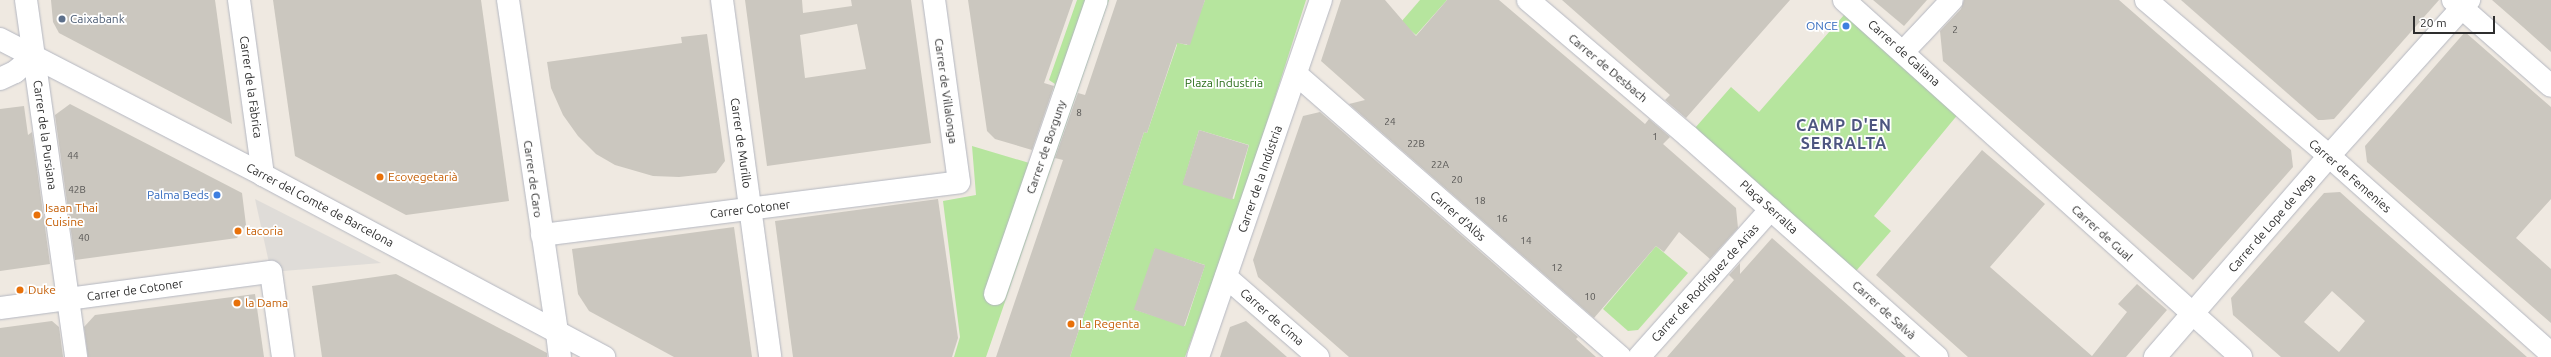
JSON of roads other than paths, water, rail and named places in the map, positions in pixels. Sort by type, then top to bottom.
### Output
[{"type":"street","name":"Carrer de la Pursiana","points":[[26,0],[76,357]]},
{"type":"street","name":"Carrer de la Fàbrica","points":[[239,0],[263,175]]},
{"type":"street","name":"Carrer de Caro","points":[[508,0],[560,357]]},
{"type":"street","name":"Carrer de Murillo","points":[[722,0],[770,357]]},
{"type":"street","name":"Carrer de Villalonga","points":[[934,0],[959,182]]},
{"type":"street","name":"Carrer de Borguny","points":[[995,294],[1097,0]]},
{"type":"street","name":"Carrer de la Indústria","points":[[1198,357],[1321,0]]},
{"type":"street","name":"Carrer de Desbach","points":[[1528,0],[1688,136]]},
{"type":"street","name":"Carrer de Galiana","points":[[1844,0],[1964,107]]},
{"type":"street","points":[[1903,52],[1952,0]]},
{"type":"street","name":"Carrer de Femenies","points":[[2146,0],[2329,156],[2551,354]]},
{"type":"street","points":[[2462,3],[2551,86]]},
{"type":"street","name":"Carrer de Lope de Vega","points":[[2155,357],[2462,3]]},
{"type":"street","name":"Carrer del Comte de Barcelona","points":[[0,39],[263,175],[604,357]]},
{"type":"street","points":[[0,79],[34,56]]},
{"type":"street","name":"Carrer d'Alòs","points":[[1296,74],[1620,357]]},
{"type":"street","name":"Carrer de Gual","points":[[1964,107],[2241,357]]},
{"type":"street","name":"Plaça Serralta","points":[[1688,136],[1849,279]]},
{"type":"street","name":"Carrer Cotoner","points":[[542,235],[959,182]]},
{"type":"street","name":"Carrer de Rodríguez de Arias","points":[[1639,357],[1770,209]]},
{"type":"street","name":"Carrer de Cotoner","points":[[0,308],[271,272],[283,357]]},
{"type":"street","name":"Carrer de Cima","points":[[1226,278],[1318,357]]},
{"type":"street","name":"Carrer de Salvà","points":[[1849,279],[1937,357]]},
{"type":"place","name":"Caixabank","points":[[62,19]]},
{"type":"place","name":"ONCE","points":[[1846,26]]},
{"type":"place","name":"Ecovegetarià","points":[[380,177]]},
{"type":"place","name":"Palma Beds","points":[[217,195]]},
{"type":"place","name":"Isaan Thai Cuisine","points":[[37,215]]},
{"type":"place","name":"tacoria","points":[[238,231]]},
{"type":"place","name":"Duke","points":[[20,290]]},
{"type":"place","name":"la Dama","points":[[237,303]]},
{"type":"place","name":"La Regenta","points":[[1071,324]]},
{"type":"district","name":"CAMP D'EN SERRALTA","points":[[1844,134]]},
{"type":"park label","name":"Plaza Industria","points":[[1224,83]]}]
